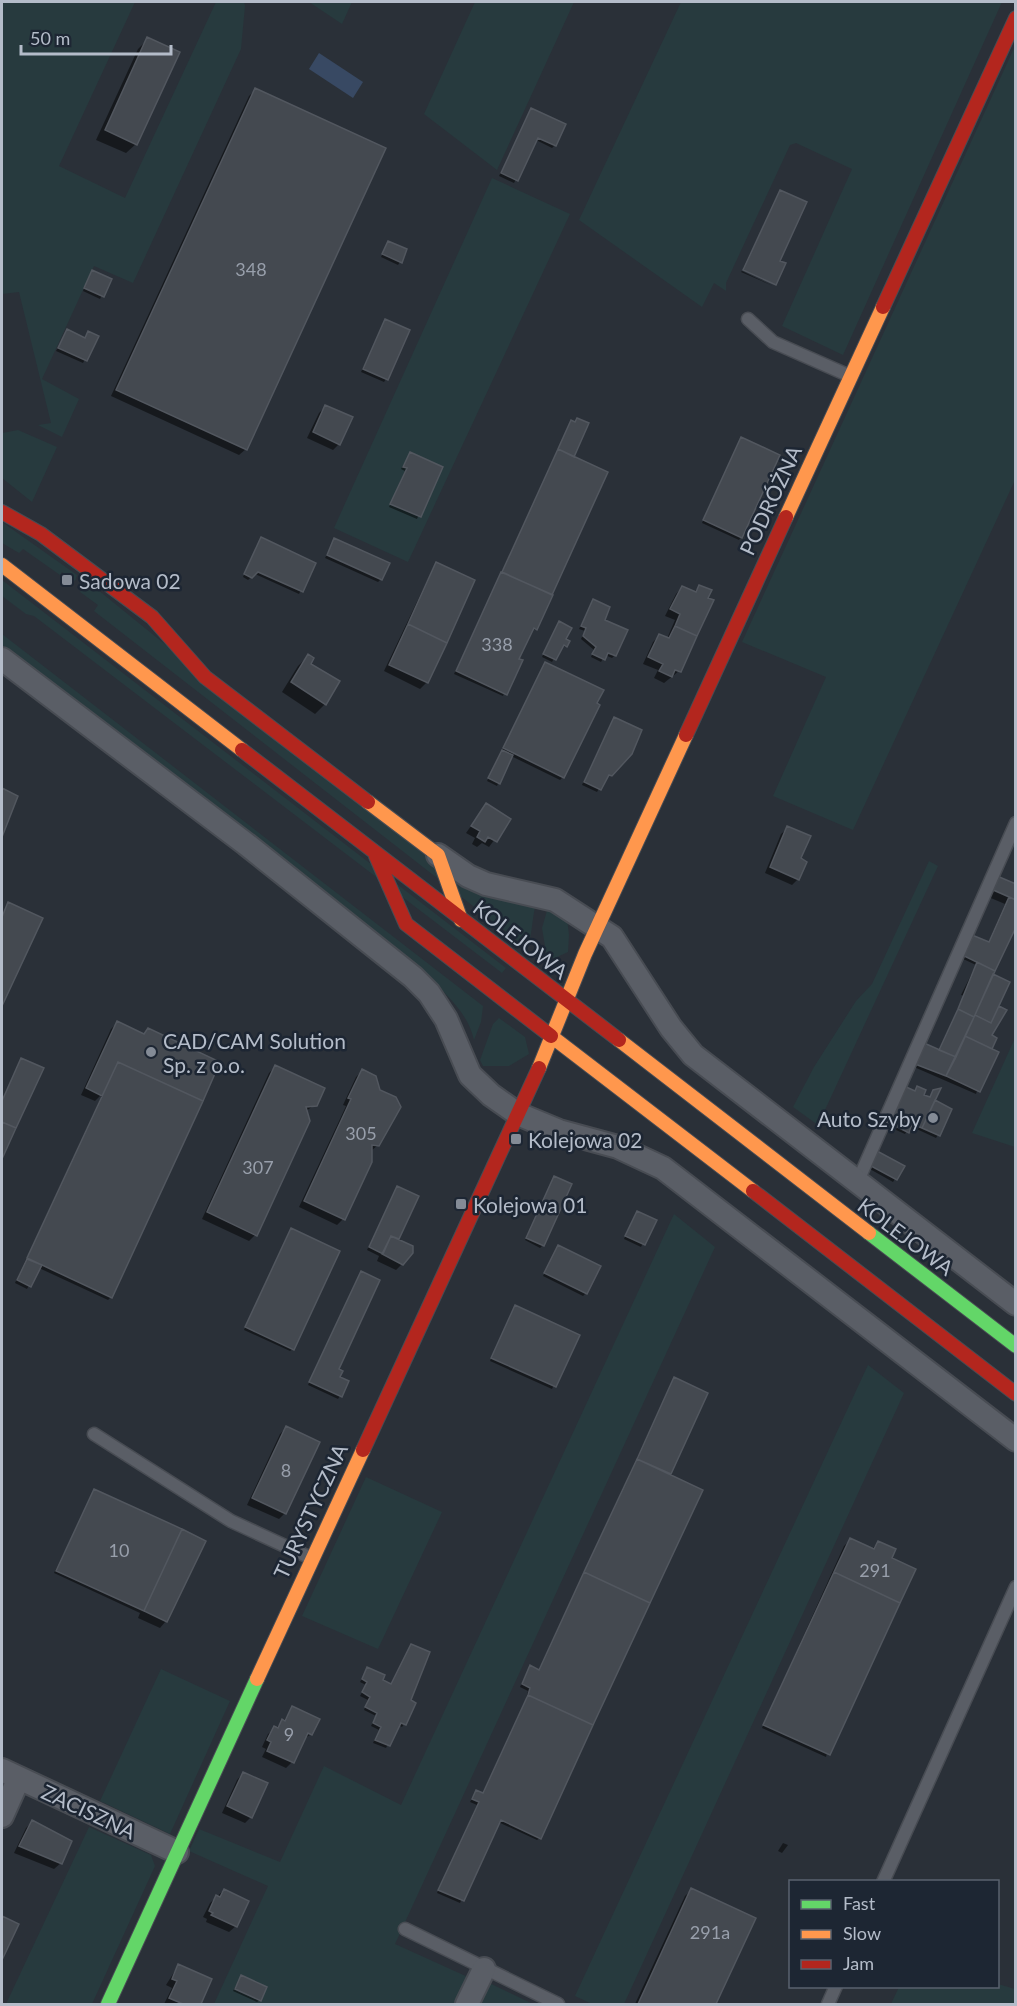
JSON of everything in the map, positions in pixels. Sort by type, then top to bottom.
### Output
[{"type":"main road","name":"PODRÓŻNA","points":[[553,1038],[598,927],[1016,18]]},
{"type":"main road","points":[[2,512],[41,534],[152,617],[205,677],[438,855],[461,920]]},
{"type":"main road","name":"KOLEJOWA","points":[[2,565],[1016,1346]]},
{"type":"main road","points":[[374,852],[406,924],[1016,1394]]},
{"type":"main road","name":"TURYSTYCZNA","points":[[108,2004],[553,1038]]},
{"type":"street","points":[[2,658],[246,844],[413,977],[429,993],[446,1018],[470,1075],[491,1095],[518,1114],[559,1131],[618,1147],[663,1168],[1016,1440]]},
{"type":"street","points":[[438,855],[468,876],[486,884],[555,900],[612,937],[671,1028],[693,1055],[1016,1304]]},
{"type":"street","points":[[2,1816],[10,1774]]},
{"type":"street","name":"ZACISZNA","points":[[10,1774],[177,1852]]},
{"type":"street","points":[[467,2004],[484,1969]]},
{"type":"lane","points":[[748,319],[774,342],[850,376]]},
{"type":"lane","points":[[857,1183],[1016,823]]},
{"type":"lane","points":[[94,1434],[233,1522],[312,1558]]},
{"type":"lane","points":[[883,1880],[1016,1587]]},
{"type":"lane","points":[[405,1929],[558,2004]]},
{"type":"lane","points":[[828,2004],[835,1988]]},
{"type":"green space","points":[[2,2],[135,2],[59,166],[125,198],[216,2],[244,2],[245,6],[241,49],[133,283],[94,266],[42,379],[79,399],[62,437],[38,425],[51,423],[19,292],[2,294]]},
{"type":"green space","points":[[309,2],[352,2],[342,24]]},
{"type":"green space","points":[[475,2],[574,2],[497,170],[424,114]]},
{"type":"green space","points":[[681,2],[1002,2],[843,355],[782,326],[852,169],[796,143],[790,145],[726,283],[726,291],[714,283],[702,307],[579,220]]},
{"type":"green space","points":[[1015,46],[1015,480],[853,830],[773,796],[826,677],[742,642]]},
{"type":"green space","points":[[492,178],[570,214],[408,562],[334,528]]},
{"type":"green space","points":[[18,430],[57,447],[32,502],[2,478],[2,433]]},
{"type":"green space","points":[[2,522],[77,575],[75,581],[62,572],[60,575],[23,549],[19,553],[2,543]]},
{"type":"green space","points":[[2,580],[506,968],[502,973],[34,616],[26,614],[2,596]]},
{"type":"green space","points":[[87,581],[423,854],[536,904],[527,948],[94,611],[98,605],[80,592]]},
{"type":"green space","points":[[2,634],[483,1006],[481,1022],[474,1040],[462,1013],[427,976],[2,645]]},
{"type":"green space","points":[[929,861],[938,866],[818,1125],[793,1107],[814,1067],[856,1001],[872,984]]},
{"type":"green space","points":[[548,907],[567,918],[568,952],[555,958],[542,958],[546,952],[542,928]]},
{"type":"green space","points":[[499,1018],[525,1037],[529,1054],[509,1066],[483,1066],[480,1060],[493,1024]]},
{"type":"green space","points":[[1015,1038],[1015,1147],[972,1133]]},
{"type":"green space","points":[[674,1214],[715,1247],[395,1944],[470,1978],[458,2004],[214,2004],[268,1886],[189,1851],[199,1829],[280,1862],[324,1766],[401,1805]]},
{"type":"green space","points":[[868,1365],[904,1393],[624,2004],[592,2004],[575,1996]]},
{"type":"green space","points":[[366,1477],[442,1512],[378,1649],[302,1616]]},
{"type":"green space","points":[[161,1669],[230,1701],[170,1834],[100,1801]]},
{"type":"green space","points":[[89,1827],[151,1855],[155,1866],[92,2004],[6,2004]]},
{"type":"green space","points":[[485,1981],[533,2004],[474,2004]]},
{"type":"green space","points":[[999,1984],[1015,1989],[1015,2004],[891,2004],[899,1988],[999,1988]]},
{"type":"water","points":[[319,53],[363,82],[353,98],[309,69]]},
{"type":"building","points":[[147,37],[180,52],[137,145],[105,130]]},
{"type":"building","points":[[255,88],[386,148],[247,450],[116,390]]},
{"type":"building","points":[[531,108],[566,124],[556,146],[538,138],[518,181],[501,173]]},
{"type":"building","points":[[780,190],[807,202],[780,261],[786,263],[776,285],[743,270]]},
{"type":"building","points":[[388,241],[407,249],[402,263],[382,254]]},
{"type":"building","points":[[92,270],[112,279],[104,297],[84,288]]},
{"type":"building","points":[[385,319],[410,330],[388,380],[363,369]]},
{"type":"building","points":[[67,329],[85,338],[88,331],[99,336],[87,361],[58,348]]},
{"type":"building","points":[[325,405],[353,417],[340,445],[313,432]]},
{"type":"building","points":[[577,418],[589,423],[574,457],[558,449],[571,420],[575,422]]},
{"type":"building","points":[[741,437],[780,455],[742,538],[703,520]]},
{"type":"building","points":[[558,449],[608,472],[552,595],[502,572]]},
{"type":"building","points":[[410,452],[443,467],[421,517],[390,504],[407,468],[403,467]]},
{"type":"building","points":[[261,537],[316,563],[303,592],[258,572],[252,578],[244,574]]},
{"type":"building","points":[[334,538],[390,563],[382,580],[327,555]]},
{"type":"building","points":[[436,562],[475,580],[447,643],[408,624]]},
{"type":"building","points":[[501,572],[553,595],[537,630],[534,628],[519,659],[523,660],[507,695],[456,671]]},
{"type":"building","points":[[699,585],[712,590],[708,598],[714,600],[697,636],[675,626],[680,614],[670,609],[682,586],[696,592]]},
{"type":"building","points":[[593,599],[610,607],[605,620],[628,630],[616,656],[608,653],[605,660],[592,654],[596,647],[583,636],[586,628],[581,626]]},
{"type":"building","points":[[559,621],[572,628],[566,639],[570,641],[567,647],[564,645],[556,660],[543,654]]},
{"type":"building","points":[[408,624],[447,643],[428,683],[389,665]]},
{"type":"building","points":[[675,626],[697,636],[681,672],[675,670],[672,677],[659,671],[663,664],[648,657],[659,634],[669,638]]},
{"type":"building","points":[[308,654],[314,658],[311,664],[340,681],[326,705],[291,682]]},
{"type":"building","points":[[545,662],[604,690],[597,703],[600,705],[564,778],[503,748]]},
{"type":"building","points":[[614,717],[642,730],[632,754],[612,776],[609,775],[601,790],[584,782]]},
{"type":"building","points":[[502,750],[513,755],[500,784],[488,778]]},
{"type":"building","points":[[2,788],[18,796],[2,837]]},
{"type":"building","points":[[486,803],[511,819],[497,842],[488,837],[485,842],[477,837],[480,831],[471,826]]},
{"type":"building","points":[[787,826],[811,836],[801,858],[807,862],[799,880],[770,867]]},
{"type":"building","points":[[997,876],[1016,884],[1016,900],[991,889]]},
{"type":"building","points":[[1009,897],[1016,900],[1016,927],[995,971],[962,955],[972,935],[989,942]]},
{"type":"building","points":[[8,902],[43,918],[2,1006],[2,917]]},
{"type":"building","points":[[977,962],[995,971],[974,1017],[958,1009]]},
{"type":"building","points":[[993,974],[1010,982],[991,1023],[975,1015]]},
{"type":"building","points":[[999,1006],[1007,1010],[992,1035],[997,1038],[992,1049],[965,1036],[975,1015],[991,1023]]},
{"type":"building","points":[[958,1009],[974,1017],[956,1057],[939,1050]]},
{"type":"building","name":"CAD/CAM Solution Sp. z o.o.","points":[[117,1021],[144,1034],[148,1028],[220,1062],[203,1101],[118,1062],[102,1096],[86,1088]]},
{"type":"building","points":[[965,1036],[999,1052],[980,1092],[946,1076]]},
{"type":"building","points":[[924,1043],[956,1057],[946,1076],[915,1064]]},
{"type":"building","points":[[21,1058],[44,1068],[16,1128],[2,1122],[2,1101]]},
{"type":"building","points":[[118,1062],[203,1101],[112,1298],[27,1258]]},
{"type":"building","points":[[275,1065],[325,1088],[317,1106],[306,1107],[310,1121],[257,1236],[207,1212]]},
{"type":"building","points":[[362,1069],[376,1076],[380,1090],[396,1097],[401,1107],[379,1146],[372,1145],[372,1162],[345,1220],[304,1201],[351,1099],[348,1098]]},
{"type":"building","points":[[904,1086],[915,1091],[917,1086],[926,1090],[924,1095],[930,1097],[933,1090],[941,1088],[922,1128],[912,1124],[909,1133],[897,1127],[901,1119],[891,1115]]},
{"type":"building","points":[[935,1100],[952,1109],[940,1136],[922,1128]]},
{"type":"building","points":[[2,1122],[16,1128],[2,1159]]},
{"type":"building","points":[[877,1151],[905,1166],[897,1180],[869,1165]]},
{"type":"building","points":[[554,1176],[572,1184],[544,1246],[526,1238]]},
{"type":"building","points":[[397,1186],[419,1196],[399,1239],[391,1236],[383,1254],[369,1247]]},
{"type":"building","points":[[637,1211],[657,1220],[645,1245],[625,1236]]},
{"type":"building","points":[[291,1228],[340,1251],[294,1350],[245,1327]]},
{"type":"building","points":[[391,1236],[413,1246],[413,1253],[403,1265],[382,1254]]},
{"type":"building","points":[[558,1245],[601,1266],[587,1294],[544,1273]]},
{"type":"building","points":[[27,1259],[42,1265],[31,1287],[17,1280]]},
{"type":"building","points":[[361,1271],[380,1280],[339,1369],[343,1371],[340,1377],[349,1381],[342,1397],[309,1382]]},
{"type":"building","points":[[515,1305],[580,1335],[556,1387],[491,1358]]},
{"type":"building","points":[[674,1377],[708,1393],[671,1474],[637,1459]]},
{"type":"building","points":[[286,1426],[320,1442],[286,1514],[252,1498]]},
{"type":"building","points":[[637,1459],[703,1490],[650,1603],[584,1572]]},
{"type":"building","points":[[94,1489],[182,1529],[144,1611],[56,1571]]},
{"type":"building","points":[[182,1529],[206,1541],[167,1622],[144,1611]]},
{"type":"building","points":[[850,1538],[874,1549],[878,1541],[896,1549],[892,1558],[916,1569],[900,1603],[834,1572]]},
{"type":"building","points":[[584,1572],[650,1603],[593,1725],[528,1695],[530,1688],[522,1684],[530,1665],[539,1670]]},
{"type":"building","points":[[834,1572],[900,1603],[830,1755],[763,1725]]},
{"type":"building","points":[[411,1644],[430,1652],[411,1700],[416,1703],[406,1725],[401,1723],[390,1746],[375,1740],[381,1727],[373,1723],[377,1713],[365,1707],[370,1697],[362,1692],[367,1682],[362,1679],[367,1667],[385,1675],[383,1680],[391,1684]]},
{"type":"building","points":[[528,1695],[593,1725],[541,1839],[501,1820],[464,1901],[438,1890],[479,1802],[472,1799],[476,1790],[483,1793]]},
{"type":"building","points":[[292,1706],[320,1719],[312,1735],[308,1733],[294,1763],[267,1751],[271,1742],[267,1740],[274,1726],[278,1728],[282,1719],[285,1721]]},
{"type":"building","points":[[243,1772],[268,1783],[252,1818],[227,1806]]},
{"type":"building","points":[[32,1820],[72,1841],[62,1864],[19,1846]]},
{"type":"building","points":[[691,1888],[756,1918],[716,2004],[638,2004]]},
{"type":"building","points":[[224,1889],[249,1901],[237,1927],[211,1915],[213,1913],[209,1911],[216,1895],[220,1897]]},
{"type":"building","points":[[2,1916],[19,1924],[2,1960]]},
{"type":"building","points":[[178,1964],[212,1979],[201,2004],[183,2004],[169,1998],[177,1981],[172,1979]]},
{"type":"building","points":[[241,1975],[267,1987],[261,2001],[235,1989]]},
{"type":"traffic: fast","points":[[869,1233],[1016,1346]]},
{"type":"traffic: fast","points":[[108,2004],[257,1679]]},
{"type":"traffic: slow","points":[[786,517],[883,307]]},
{"type":"traffic: slow","points":[[2,565],[242,750]]},
{"type":"traffic: slow","points":[[539,1068],[585,954],[686,735]]},
{"type":"traffic: slow","points":[[368,802],[438,855],[461,920]]},
{"type":"traffic: slow","points":[[551,1036],[753,1191]]},
{"type":"traffic: slow","points":[[619,1040],[869,1233]]},
{"type":"traffic: slow","points":[[257,1679],[363,1450]]},
{"type":"traffic: jam","points":[[883,307],[1016,18]]},
{"type":"traffic: jam","points":[[2,512],[41,534],[152,617],[205,677],[368,802]]},
{"type":"traffic: jam","points":[[686,735],[786,517]]},
{"type":"traffic: jam","points":[[242,750],[619,1040]]},
{"type":"traffic: jam","points":[[376,856],[406,924],[551,1036]]},
{"type":"traffic: jam","points":[[363,1450],[539,1068]]},
{"type":"traffic: jam","points":[[753,1191],[1016,1394]]},
{"type":"place","name":"Sadowa 02","points":[[67,580]]},
{"type":"place","name":"CAD/CAM Solution Sp. z o.o.","points":[[151,1052]]},
{"type":"place","name":"Auto Szyby","points":[[933,1118]]},
{"type":"place","name":"Kolejowa 02","points":[[516,1139]]},
{"type":"place","name":"Kolejowa 01","points":[[461,1204]]}]
